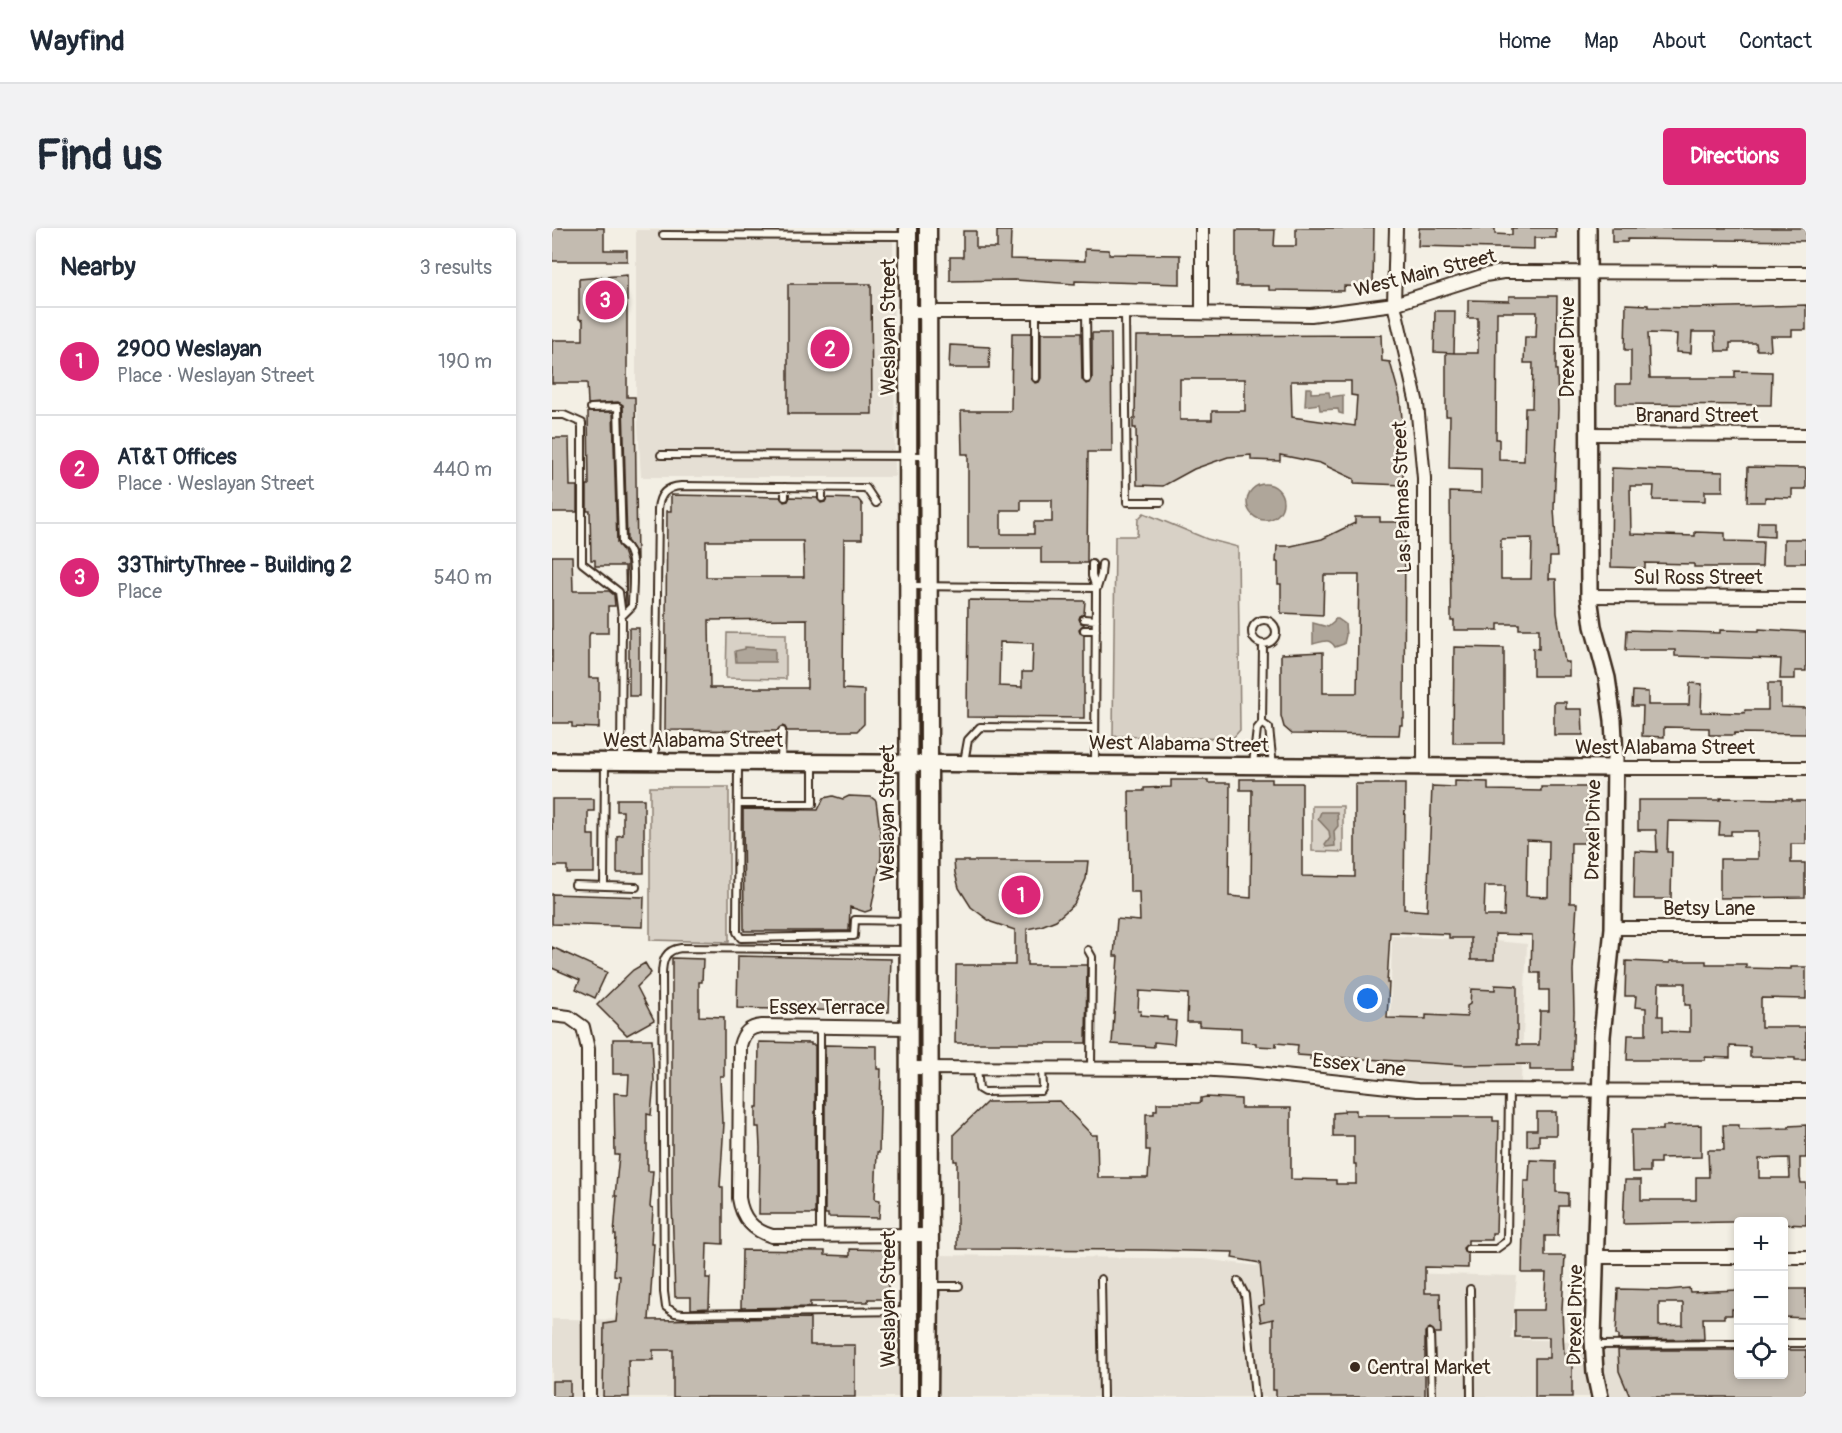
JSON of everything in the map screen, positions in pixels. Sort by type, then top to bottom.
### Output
[{"type":"main road","name":"Weslayan Street","points":[[928,228],[929,1397]]},
{"type":"main road","name":"Weslayan Street","points":[[908,232],[910,312],[909,1397]]},
{"type":"street","points":[[1202,228],[1202,313]]},
{"type":"street","name":"Las Palmas Street","points":[[1396,228],[1394,304],[1417,404],[1424,478],[1424,767]]},
{"type":"street","name":"Drexel Drive","points":[[1588,228],[1589,596],[1593,626],[1607,678],[1613,720],[1615,768],[1613,928],[1602,1036],[1594,1345],[1594,1373],[1600,1397]]},
{"type":"street","name":"West Main Street","points":[[910,312],[1311,315],[1394,304],[1476,278],[1503,272],[1806,273]]},
{"type":"street","name":"Branard Street","points":[[1588,434],[1806,435]]},
{"type":"street","name":"Sul Ross Street","points":[[1589,596],[1806,597]]},
{"type":"street","name":"West Alabama Street","points":[[552,761],[1806,768]]},
{"type":"street","name":"Betsy Lane","points":[[1613,928],[1806,928]]},
{"type":"street","points":[[552,1015],[569,1017],[583,1027],[588,1049],[589,1397]]},
{"type":"street","name":"Essex Terrace","points":[[820,1235],[772,1236],[757,1230],[741,1210],[739,1198],[740,1046],[746,1032],[756,1027],[909,1028]]},
{"type":"street","name":"Essex Lane","points":[[909,1068],[1198,1069],[1248,1072],[1404,1090],[1806,1091]]},
{"type":"street","points":[[820,1235],[930,1235]]},
{"type":"street","points":[[1597,1257],[1734,1257]]},
{"type":"street","points":[[1788,1257],[1806,1257]]},
{"type":"lane","points":[[663,235],[908,232]]},
{"type":"lane","points":[[1036,312],[1036,378]]},
{"type":"lane","points":[[1086,312],[1087,379]]},
{"type":"lane","points":[[1125,312],[1127,502],[1161,502]]},
{"type":"lane","points":[[591,408],[618,407],[622,543],[629,549],[632,559],[632,606],[622,616]]},
{"type":"lane","points":[[552,415],[564,415],[582,423],[582,563],[619,592],[622,616],[621,761]]},
{"type":"lane","points":[[661,455],[928,456]]},
{"type":"lane","points":[[656,761],[658,509],[661,497],[669,489],[681,486],[866,488],[876,503]]},
{"type":"lane","points":[[784,487],[785,497]]},
{"type":"lane","points":[[822,487],[822,498]]},
{"type":"lane","points":[[1092,564],[1092,576],[1096,588],[1095,764]]},
{"type":"lane","points":[[1096,588],[1102,564]]},
{"type":"lane","points":[[909,586],[1096,588]]},
{"type":"lane","points":[[1084,619],[1096,620]]},
{"type":"lane","points":[[1084,630],[1096,630]]},
{"type":"lane","points":[[1253,765],[1257,729],[1262,723],[1263,644]]},
{"type":"lane","points":[[1262,723],[1269,728],[1273,766]]},
{"type":"lane","points":[[964,762],[968,740],[980,727],[1095,728]]},
{"type":"lane","points":[[781,762],[782,731]]},
{"type":"lane","points":[[604,761],[604,886]]},
{"type":"lane","points":[[738,762],[737,932],[741,938],[854,936],[855,920],[908,917],[929,913]]},
{"type":"lane","points":[[738,804],[813,804],[813,762]]},
{"type":"lane","points":[[575,885],[636,886]]},
{"type":"lane","points":[[908,950],[681,948],[668,951],[664,957],[662,976],[664,1292],[666,1307],[675,1313],[683,1314],[909,1311]]},
{"type":"lane","points":[[1088,950],[1092,957],[1091,1069]]},
{"type":"lane","points":[[820,1027],[820,1235]]},
{"type":"lane","points":[[977,1068],[979,1089],[984,1092],[1041,1091],[1043,1087],[1042,1069]]},
{"type":"lane","points":[[1468,1249],[1496,1249],[1507,1241],[1509,1090]]},
{"type":"lane","points":[[1101,1279],[1103,1397]]},
{"type":"lane","points":[[1238,1281],[1245,1295],[1255,1397]]},
{"type":"lane","points":[[930,1286],[959,1286]]},
{"type":"lane","points":[[1470,1289],[1471,1397]]},
{"type":"lane","points":[[1430,1332],[1432,1397]]},
{"type":"lane","points":[[1788,1343],[1806,1343]]},
{"type":"lane","points":[[1594,1345],[1734,1344]]},
{"type":"shaded area","points":[[636,230],[893,230],[895,477],[641,477],[636,392]]},
{"type":"shaded area","points":[[1306,388],[1311,388],[1311,393],[1329,392],[1330,397],[1343,395],[1343,414],[1339,413],[1338,409],[1320,410],[1319,404],[1305,406]]},
{"type":"shaded area","points":[[1265,484],[1278,489],[1283,502],[1278,515],[1265,520],[1252,515],[1247,502],[1252,489]]},
{"type":"shaded area","points":[[1144,513],[1207,539],[1238,547],[1240,730],[1232,739],[1113,736],[1115,536],[1137,536],[1138,519]]},
{"type":"shaded area","points":[[1335,619],[1345,624],[1344,644],[1335,647],[1325,641],[1313,644],[1313,623],[1328,627]]},
{"type":"shaded area","points":[[727,633],[786,634],[786,679],[726,678]]},
{"type":"shaded area","points":[[745,647],[775,649],[775,662],[736,662],[735,651],[745,649]]},
{"type":"shaded area","points":[[650,787],[729,787],[729,942],[650,940]]},
{"type":"shaded area","points":[[1312,806],[1343,806],[1343,852],[1312,851]]},
{"type":"shaded area","points":[[1321,812],[1337,812],[1338,826],[1334,831],[1335,846],[1326,847],[1325,845],[1330,838],[1329,831],[1318,819]]},
{"type":"shaded area","points":[[1392,936],[1527,944],[1521,1083],[1389,1081]]},
{"type":"shaded area","points":[[937,1255],[1203,1259],[1288,1270],[1517,1276],[1511,1339],[1599,1342],[1734,1340],[1734,1379],[1788,1379],[1788,1340],[1806,1340],[1806,1397],[552,1397],[552,1319],[659,1320],[936,1315]]},
{"type":"building","points":[[552,228],[604,228],[604,250],[627,250],[627,261],[552,261]]},
{"type":"building","points":[[1296,228],[1374,228],[1373,287],[1344,286],[1344,291],[1269,290],[1269,286],[1236,286],[1236,230],[1275,230],[1274,246],[1296,246]]},
{"type":"building","points":[[1419,228],[1495,228],[1495,234],[1512,235],[1512,228],[1556,228],[1556,238],[1534,238],[1534,249],[1418,246]]},
{"type":"building","points":[[1612,228],[1806,228],[1806,241],[1628,239],[1627,242],[1612,242]]},
{"type":"building","points":[[963,231],[976,231],[976,248],[997,248],[997,231],[1011,231],[1010,259],[1085,261],[1085,249],[1109,250],[1109,254],[1180,255],[1180,284],[1075,281],[1075,284],[1015,280],[950,281],[950,257],[963,257]]},
{"type":"building","points":[[627,275],[627,397],[635,397],[637,563],[635,552],[627,541],[623,405],[618,402],[588,404],[587,383],[552,383],[552,340],[583,340],[583,320],[579,319],[579,279]]},
{"type":"building","points":[[788,284],[871,284],[872,414],[788,414]]},
{"type":"building","points":[[1509,296],[1557,296],[1558,409],[1554,508],[1557,557],[1550,557],[1549,579],[1556,579],[1557,613],[1565,662],[1569,662],[1569,676],[1533,676],[1533,648],[1539,649],[1539,629],[1519,629],[1519,624],[1498,624],[1498,630],[1454,630],[1454,621],[1451,621],[1450,492],[1481,493],[1481,469],[1449,468],[1450,416],[1446,416],[1446,353],[1478,353],[1478,318],[1468,318],[1468,300],[1509,301]],"holes":[[[1497,312],[1537,312],[1536,337],[1525,337],[1524,363],[1533,363],[1532,408],[1525,408],[1524,461],[1499,460],[1499,439],[1496,439]],[[1532,538],[1531,579],[1501,579],[1501,539]]]},
{"type":"building","points":[[1626,304],[1694,308],[1806,305],[1806,330],[1792,330],[1792,336],[1770,336],[1771,350],[1757,350],[1756,343],[1730,343],[1730,351],[1716,351],[1715,332],[1692,332],[1691,353],[1676,352],[1677,334],[1648,333],[1650,378],[1735,378],[1735,371],[1772,372],[1771,405],[1616,404],[1616,384],[1631,384],[1631,350],[1625,350]]},
{"type":"building","points":[[1435,311],[1455,311],[1454,353],[1434,352]]},
{"type":"building","points":[[1012,333],[1031,333],[1031,378],[1035,383],[1041,378],[1041,333],[1081,333],[1082,379],[1086,384],[1092,379],[1092,333],[1111,333],[1112,452],[1088,452],[1087,563],[1041,563],[1041,548],[968,548],[968,454],[962,454],[961,411],[1011,411]],"holes":[[[1021,500],[1052,500],[1052,522],[1034,522],[1034,534],[1001,534],[1001,510],[1021,510]]]},
{"type":"building","points":[[1381,335],[1382,361],[1390,362],[1400,398],[1403,429],[1403,485],[1354,483],[1354,479],[1320,463],[1280,455],[1280,461],[1251,460],[1251,455],[1228,457],[1194,469],[1163,486],[1137,485],[1136,428],[1133,428],[1136,336]],"holes":[[[1180,379],[1245,379],[1245,411],[1212,411],[1212,420],[1180,420]],[[1291,381],[1351,381],[1351,395],[1357,396],[1355,426],[1292,417]]]},
{"type":"building","points":[[950,345],[990,347],[989,368],[949,368]]},
{"type":"building","points":[[588,412],[613,412],[617,543],[627,563],[626,605],[625,566],[595,566],[595,560],[591,560],[590,511],[587,511]]},
{"type":"building","points":[[552,438],[569,438],[570,486],[577,486],[577,512],[552,512]]},
{"type":"building","points":[[1748,467],[1806,468],[1806,489],[1792,489],[1792,498],[1765,497],[1765,502],[1747,502]]},
{"type":"building","points":[[1612,468],[1723,472],[1723,491],[1705,491],[1705,501],[1653,500],[1654,486],[1630,486],[1631,534],[1695,536],[1695,532],[1725,533],[1725,541],[1763,542],[1762,567],[1694,567],[1694,564],[1645,563],[1645,568],[1611,567]]},
{"type":"building","points":[[671,495],[780,497],[784,502],[790,497],[817,498],[821,503],[827,498],[858,499],[862,504],[862,539],[844,539],[843,689],[864,690],[864,724],[857,731],[787,731],[782,726],[777,731],[665,730],[667,511],[671,511]],"holes":[[[706,541],[803,541],[804,577],[706,577]],[[807,619],[807,688],[710,688],[709,620]]]},
{"type":"building","points":[[1355,517],[1380,517],[1380,522],[1397,522],[1405,531],[1404,718],[1402,718],[1402,725],[1400,725],[1399,735],[1292,734],[1284,727],[1281,716],[1281,654],[1323,652],[1323,693],[1357,693],[1359,575],[1324,575],[1323,615],[1281,613],[1281,584],[1278,584],[1278,562],[1276,562],[1277,546],[1291,546],[1322,539],[1355,523]]},
{"type":"building","points":[[1758,522],[1774,522],[1774,537],[1757,536]]},
{"type":"building","points":[[1784,539],[1806,539],[1806,563],[1784,563]]},
{"type":"building","points":[[552,556],[572,556],[573,591],[609,591],[614,595],[615,606],[608,606],[608,633],[590,633],[589,636],[589,678],[599,678],[599,728],[572,727],[572,723],[552,723]]},
{"type":"building","points":[[968,600],[1085,601],[1084,614],[1079,619],[1084,624],[1079,629],[1084,635],[1084,718],[967,717]],"holes":[[[1000,642],[1033,643],[1032,672],[1022,672],[1022,687],[999,686]]]},
{"type":"building","points":[[629,628],[639,628],[639,696],[629,696]]},
{"type":"building","points":[[1759,629],[1806,632],[1806,671],[1795,671],[1795,679],[1780,679],[1781,659],[1675,656],[1675,650],[1626,650],[1627,630],[1720,633],[1720,630],[1759,631]]},
{"type":"building","points":[[1454,647],[1504,648],[1504,743],[1453,743]]},
{"type":"building","points":[[1690,683],[1702,684],[1701,712],[1744,713],[1745,710],[1768,710],[1768,683],[1781,683],[1781,707],[1806,708],[1806,734],[1709,735],[1709,728],[1664,727],[1664,737],[1642,736],[1643,706],[1632,706],[1633,691],[1648,692],[1648,705],[1689,705]]},
{"type":"building","points":[[1554,702],[1566,702],[1566,709],[1582,709],[1583,735],[1554,735]]},
{"type":"building","points":[[1240,779],[1272,779],[1272,783],[1302,783],[1302,876],[1355,877],[1355,784],[1405,784],[1404,909],[1427,911],[1432,786],[1455,787],[1455,781],[1488,782],[1488,790],[1541,791],[1541,787],[1588,787],[1585,843],[1571,843],[1570,903],[1577,903],[1573,971],[1572,1070],[1530,1070],[1530,1064],[1462,1065],[1334,1057],[1334,1061],[1310,1059],[1311,1056],[1297,1055],[1298,1045],[1276,1043],[1276,1047],[1256,1046],[1256,1043],[1241,1042],[1241,1028],[1199,1026],[1199,1022],[1187,1022],[1188,994],[1139,991],[1138,1011],[1141,1011],[1140,1015],[1167,1017],[1167,1020],[1176,1021],[1174,1044],[1154,1042],[1154,1047],[1112,1044],[1118,956],[1114,956],[1117,919],[1140,921],[1139,892],[1130,892],[1129,791],[1171,787],[1171,780],[1208,780],[1208,783],[1230,783],[1229,896],[1251,898],[1252,790],[1240,790]],"holes":[[[1527,840],[1549,841],[1548,897],[1526,896]],[[1485,886],[1505,886],[1504,916],[1484,916]],[[1390,932],[1449,934],[1449,938],[1471,938],[1471,960],[1494,960],[1495,934],[1532,935],[1531,973],[1540,973],[1540,990],[1549,990],[1549,1011],[1540,1011],[1539,1045],[1517,1045],[1517,986],[1495,985],[1495,990],[1471,989],[1467,1017],[1426,1015],[1426,1019],[1387,1018],[1389,983],[1387,983]]]},
{"type":"building","points":[[833,796],[843,799],[849,796],[871,797],[876,801],[881,858],[871,910],[865,912],[850,907],[849,931],[744,931],[743,809],[818,810],[824,798]]},
{"type":"building","points":[[1720,798],[1806,801],[1806,844],[1791,844],[1791,863],[1805,863],[1805,897],[1720,898],[1720,859],[1758,859],[1758,831],[1731,831],[1731,835],[1719,835],[1720,822],[1668,821],[1667,852],[1672,852],[1671,899],[1634,899],[1635,851],[1657,852],[1656,830],[1638,830],[1638,800],[1720,800]]},
{"type":"building","points":[[552,799],[594,799],[594,811],[588,811],[588,835],[594,835],[594,873],[567,873],[567,866],[552,866]]},
{"type":"building","points":[[617,799],[644,799],[644,873],[617,873],[617,836],[623,835],[623,811],[617,811]]},
{"type":"building","points":[[954,861],[1088,861],[1086,879],[1074,904],[1056,920],[1027,929],[1027,965],[1087,965],[1086,1043],[955,1043],[956,965],[1015,965],[1015,930],[991,922],[971,907],[959,888]]},
{"type":"building","points":[[552,894],[644,897],[643,927],[552,924]]},
{"type":"building","points":[[552,947],[607,972],[595,998],[576,989],[580,980],[552,968]]},
{"type":"building","points":[[738,956],[891,959],[889,1012],[737,1008]]},
{"type":"building","points":[[672,958],[703,959],[702,982],[699,982],[699,1016],[724,1017],[724,1076],[720,1076],[722,1123],[724,1123],[720,1187],[723,1187],[723,1244],[707,1243],[706,1278],[710,1278],[709,1308],[691,1309],[691,1297],[675,1297],[672,1203]]},
{"type":"building","points":[[1626,961],[1670,963],[1670,961],[1706,961],[1706,964],[1746,964],[1746,968],[1806,967],[1806,999],[1761,998],[1761,1027],[1806,1027],[1806,1060],[1750,1057],[1750,1047],[1730,1046],[1730,1058],[1627,1060],[1628,1035],[1646,1035],[1646,1008],[1635,1007],[1636,996],[1625,996]],"holes":[[[1659,983],[1685,983],[1685,1005],[1690,1005],[1690,1032],[1663,1031],[1663,1016],[1658,1016]]]},
{"type":"building","points":[[645,963],[651,973],[637,987],[654,1020],[627,1035],[597,1005],[633,970]]},
{"type":"building","points":[[613,1039],[652,1039],[654,1081],[651,1115],[647,1114],[647,1164],[648,1171],[653,1171],[650,1207],[653,1208],[651,1244],[654,1244],[649,1320],[810,1318],[810,1345],[855,1345],[855,1397],[673,1397],[673,1350],[653,1350],[653,1360],[628,1360],[629,1397],[603,1397],[604,1324],[616,1322],[620,1276],[614,1275],[617,1196],[615,1196],[619,1155],[615,1155],[614,1093],[628,1094],[629,1074],[613,1074]]},
{"type":"building","points":[[759,1042],[815,1045],[815,1214],[759,1214],[760,1148],[759,1127],[756,1127],[756,1107],[758,1107]]},
{"type":"building","points":[[825,1045],[877,1046],[877,1069],[881,1069],[879,1153],[877,1153],[875,1199],[880,1200],[879,1218],[828,1217],[828,1214],[825,1214]]},
{"type":"building","points":[[1201,1098],[1241,1099],[1241,1108],[1291,1108],[1291,1179],[1336,1180],[1336,1184],[1356,1184],[1356,1164],[1354,1164],[1354,1136],[1333,1136],[1333,1113],[1356,1110],[1356,1115],[1493,1117],[1493,1121],[1499,1121],[1496,1233],[1492,1233],[1492,1240],[1468,1240],[1468,1244],[1463,1248],[1468,1254],[1468,1268],[1425,1267],[1425,1293],[1440,1293],[1441,1333],[1435,1333],[1430,1328],[1425,1332],[1425,1397],[1276,1397],[1276,1390],[1273,1390],[1273,1319],[1261,1322],[1258,1306],[1264,1304],[1260,1263],[1232,1258],[1233,1252],[957,1249],[957,1161],[954,1161],[954,1134],[987,1102],[1059,1101],[1092,1135],[1097,1135],[1098,1178],[1148,1178],[1150,1150],[1146,1150],[1146,1114],[1154,1114],[1154,1110],[1157,1110],[1157,1103],[1198,1103],[1201,1102]]},
{"type":"building","points":[[1537,1112],[1556,1112],[1556,1135],[1539,1135],[1539,1145],[1527,1146],[1527,1130],[1537,1130]]},
{"type":"building","points":[[1701,1125],[1701,1157],[1660,1158],[1660,1163],[1650,1163],[1650,1172],[1632,1172],[1631,1130],[1663,1130],[1663,1126]]},
{"type":"building","points":[[1723,1125],[1739,1125],[1739,1129],[1789,1128],[1789,1126],[1806,1125],[1806,1158],[1800,1158],[1800,1178],[1801,1183],[1806,1183],[1806,1225],[1788,1224],[1788,1217],[1734,1217],[1734,1222],[1623,1224],[1625,1180],[1641,1180],[1641,1200],[1696,1200],[1696,1177],[1709,1177],[1708,1150],[1724,1150]],"holes":[[[1789,1158],[1790,1178],[1759,1178],[1759,1159]]]},
{"type":"building","points":[[1530,1160],[1556,1161],[1556,1192],[1568,1193],[1568,1206],[1559,1206],[1558,1236],[1545,1236],[1545,1256],[1565,1256],[1562,1309],[1564,1354],[1572,1354],[1572,1397],[1535,1397],[1535,1358],[1549,1358],[1549,1337],[1515,1337],[1515,1310],[1544,1310],[1546,1273],[1522,1273],[1524,1181],[1529,1181]]},
{"type":"building","points":[[850,1249],[888,1250],[888,1299],[868,1299],[868,1302],[810,1302],[810,1307],[741,1308],[742,1250],[825,1251],[825,1255],[850,1256]]},
{"type":"building","points":[[1689,1288],[1690,1292],[1734,1290],[1734,1309],[1732,1309],[1732,1315],[1724,1315],[1724,1318],[1703,1318],[1704,1339],[1618,1340],[1618,1335],[1616,1335],[1618,1289]],"holes":[[[1659,1303],[1683,1303],[1683,1325],[1659,1326]]]},
{"type":"building","points":[[1788,1289],[1806,1289],[1806,1318],[1788,1317]]},
{"type":"building","points":[[1618,1350],[1734,1350],[1734,1379],[1788,1379],[1788,1350],[1806,1350],[1806,1397],[1630,1397],[1619,1371]]},
{"type":"building","points":[[552,1381],[570,1381],[570,1397],[552,1397]]},
{"type":"place","name":"33ThirtyThree - Building 2","points":[[605,300]]},
{"type":"place","name":"AT&T Offices","points":[[830,349]]},
{"type":"place","name":"2900 Weslayan","points":[[1021,895]]},
{"type":"place","name":"Central Market","points":[[1355,1367]]}]
